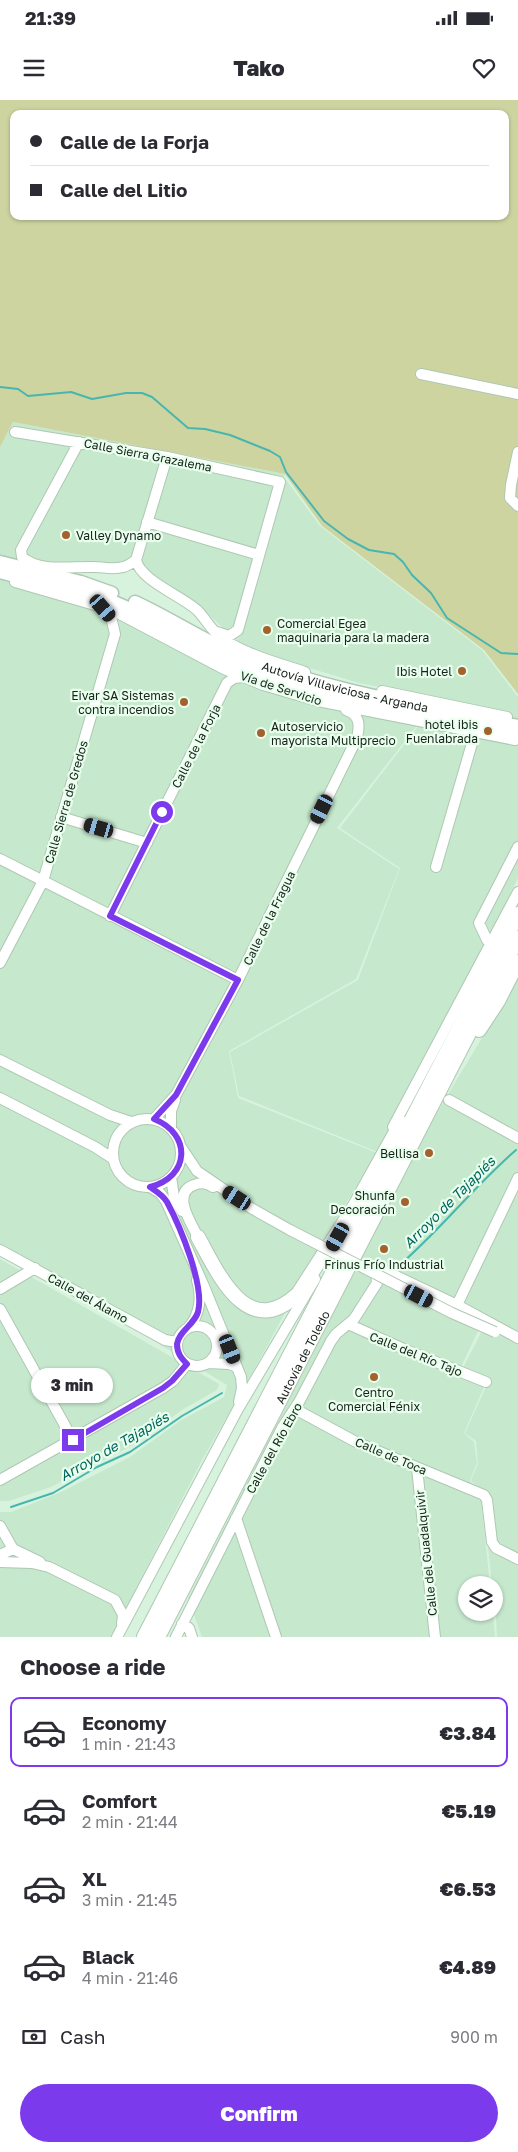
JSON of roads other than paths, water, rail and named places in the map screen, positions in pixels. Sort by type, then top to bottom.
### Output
[{"type":"highway","points":[[444,1070],[518,914]]},
{"type":"highway","points":[[144,1637],[444,1070],[518,938]]},
{"type":"highway","points":[[198,1237],[226,1287],[234,1297],[253,1308],[273,1308],[291,1300],[298,1294],[356,1204],[380,1158],[423,1087],[466,1052],[493,1010],[518,962]]},
{"type":"highway","name":"Autovía de Toledo","points":[[158,1637],[444,1070]]},
{"type":"main road","name":"Autovía Villaviciosa - Arganda","points":[[0,562],[81,582],[124,597],[162,615],[210,634],[249,660],[328,686],[518,726]]},
{"type":"main road","points":[[0,572],[112,601],[139,613],[234,664],[316,692],[518,735]]},
{"type":"street","points":[[422,374],[518,394]]},
{"type":"street","name":"Calle Sierra Grazalema","points":[[15,432],[167,457],[280,482],[259,555]]},
{"type":"street","points":[[79,442],[21,550],[22,557],[36,565],[61,568],[96,567],[114,569],[123,568],[136,560],[167,457]]},
{"type":"street","points":[[518,452],[510,485],[510,498],[518,506]]},
{"type":"street","points":[[147,522],[259,555],[238,630],[229,636],[210,634]]},
{"type":"street","name":"Vía de Servicio","points":[[136,560],[138,568],[152,581],[179,596],[197,611],[210,634],[248,652],[315,675],[355,686],[507,717]]},
{"type":"street","name":"Vía de Servicio","points":[[0,577],[103,608],[133,621],[224,669],[264,685],[318,701],[518,741]]},
{"type":"street","points":[[103,608],[111,617],[115,634]]},
{"type":"street","points":[[115,634],[124,624],[133,621]]},
{"type":"street","name":"Calle Sierra de Gredos","points":[[0,963],[43,881],[115,634]]},
{"type":"street","points":[[224,669],[227,683],[234,678],[244,677]]},
{"type":"street","name":"Calle de la Forja","points":[[110,916],[227,683]]},
{"type":"street","name":"Calle de la Fragua","points":[[171,1129],[171,1111],[176,1095],[238,980],[357,738],[360,727],[358,719],[352,712],[318,701]]},
{"type":"street","points":[[436,868],[476,733]]},
{"type":"street","points":[[61,817],[147,843]]},
{"type":"street","points":[[487,940],[479,923],[518,847]]},
{"type":"street","points":[[0,859],[238,980]]},
{"type":"street","points":[[380,1158],[414,1086],[518,892]]},
{"type":"street","points":[[0,1060],[110,1115],[131,1122]]},
{"type":"street","name":"Calle de la Fragua","points":[[154,1119],[176,1095]]},
{"type":"street","points":[[0,1099],[95,1147],[112,1158]]},
{"type":"street","points":[[448,1100],[518,1138]]},
{"type":"street","points":[[238,1410],[242,1388],[237,1367],[166,1202],[160,1193],[150,1187],[133,1184],[122,1177],[116,1169],[112,1158],[112,1148],[122,1128],[131,1122],[142,1119],[154,1119],[163,1123],[171,1129],[197,1171],[251,1208],[452,1313],[518,1343]]},
{"type":"street","points":[[150,1187],[164,1183],[173,1174],[181,1155],[180,1146]]},
{"type":"street","points":[[173,1174],[197,1171]]},
{"type":"street","points":[[173,1174],[174,1197],[198,1237]]},
{"type":"street","points":[[518,1178],[457,1305],[518,1338]]},
{"type":"street","points":[[198,1237],[182,1199],[187,1188],[193,1185],[208,1184],[229,1199],[251,1208]]},
{"type":"street","points":[[119,1632],[238,1410],[301,1304],[356,1204]]},
{"type":"street","name":"Calle del Álamo","points":[[0,1250],[165,1340],[177,1342]]},
{"type":"street","points":[[192,1260],[199,1287],[200,1303],[194,1321],[181,1334],[177,1342],[177,1350],[187,1364],[194,1366],[221,1363],[237,1367]]},
{"type":"street","name":"Calle del Río Ebro","points":[[176,1637],[282,1428],[295,1409],[331,1341],[354,1319],[377,1283],[376,1266],[457,1305]]},
{"type":"street","points":[[0,1289],[35,1268]]},
{"type":"street","points":[[0,1309],[73,1440]]},
{"type":"street","name":"Calle del Río Tajo","points":[[348,1324],[486,1382]]},
{"type":"street","points":[[188,1328],[197,1326],[206,1328],[213,1333],[217,1340],[218,1349],[208,1364]]},
{"type":"street","points":[[0,1480],[163,1388],[187,1364]]},
{"type":"street","name":"Calle de Toca","points":[[295,1409],[356,1442],[484,1495],[487,1500],[492,1542],[496,1548],[518,1559]]},
{"type":"street","name":"Calle del Guadalquivir","points":[[417,1468],[435,1637]]},
{"type":"street","points":[[236,1518],[276,1637]]},
{"type":"street","points":[[0,1527],[13,1549],[115,1600],[128,1600],[139,1595]]},
{"type":"street","points":[[0,1527],[0,1544]]},
{"type":"street","points":[[0,1555],[13,1549]]},
{"type":"street","points":[[0,1562],[32,1563],[49,1567]]},
{"type":"street","points":[[115,1600],[123,1615],[119,1632]]},
{"type":"street","points":[[182,1624],[188,1628],[192,1637]]},
{"type":"waterway","points":[[0,387],[18,389],[28,396],[71,392],[92,399],[126,393],[142,393],[152,397],[188,428],[205,429],[230,435],[270,451],[280,457],[286,472],[324,521],[348,539],[369,550],[394,554],[431,593],[447,618],[501,653],[518,654]]},
{"type":"waterway","name":"Arroyo de Tajapiés","points":[[395,1269],[516,1150]]},
{"type":"waterway","name":"Arroyo de Tajapiés","points":[[11,1507],[53,1493],[97,1467],[130,1452],[182,1416],[222,1393]]},
{"type":"place","name":"Valley Dynamo","points":[[66,535]]},
{"type":"place","name":"Comercial Egea maquinaria para la madera","points":[[267,630]]},
{"type":"place","name":"Ibis Hotel","points":[[462,671]]},
{"type":"place","name":"Eivar SA Sistemas contra incendios","points":[[184,702]]},
{"type":"place","name":"hotel ibis Fuenlabrada","points":[[488,731]]},
{"type":"place","name":"Autoservicio mayorista Multiprecio","points":[[261,733]]},
{"type":"place","name":"Bellisa","points":[[429,1153]]},
{"type":"place","name":"Shunfa Decoración","points":[[405,1202]]},
{"type":"place","name":"Frinus Frío Industrial","points":[[384,1249]]},
{"type":"place","name":"Centro Comercial Fénix","points":[[374,1377]]}]
